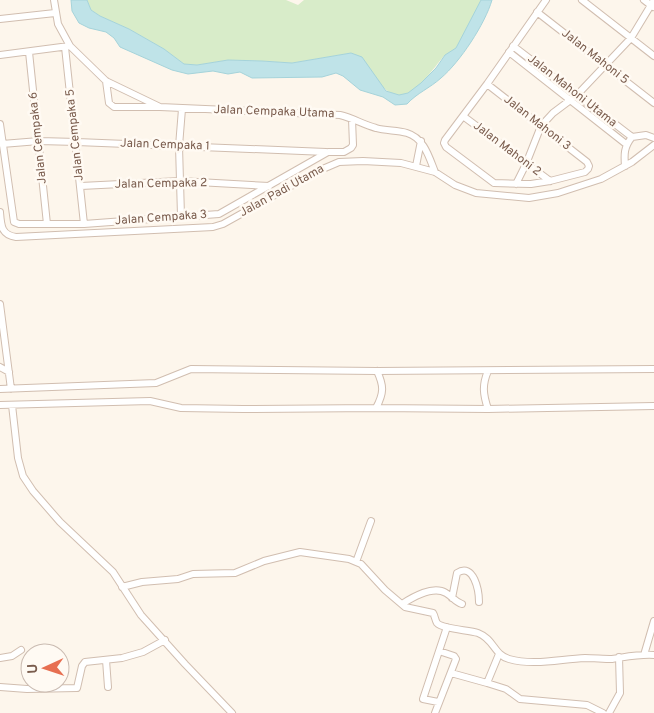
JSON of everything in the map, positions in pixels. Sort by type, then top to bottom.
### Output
[{"type":"street","points":[[54,0],[55,13],[68,47],[106,81],[160,107]]},
{"type":"street","points":[[546,0],[444,143],[494,183],[516,184],[550,181]]},
{"type":"street","points":[[582,0],[654,56]]},
{"type":"street","points":[[516,184],[541,126],[552,113],[574,97],[631,38],[653,5],[644,0]]},
{"type":"street","name":"Jalan Mahoni 5","points":[[537,12],[654,103]]},
{"type":"street","points":[[0,19],[55,13]]},
{"type":"street","points":[[0,55],[68,47]]},
{"type":"street","name":"Jalan Cempaka 5","points":[[68,47],[84,224]]},
{"type":"street","name":"Jalan Mahoni Utama","points":[[511,49],[574,97],[632,137]]},
{"type":"street","name":"Jalan Cempaka 6","points":[[29,52],[47,224]]},
{"type":"street","points":[[106,81],[109,103],[114,107],[160,107]]},
{"type":"street","name":"Jalan Mahoni 3","points":[[487,84],[587,162],[589,166],[585,172],[550,181]]},
{"type":"street","name":"Jalan Mahoni Utama","points":[[574,97],[626,144]]},
{"type":"street","name":"Jalan Cempaka Utama","points":[[160,107],[335,114],[352,119],[360,124],[406,132],[421,142]]},
{"type":"street","points":[[181,216],[179,146],[182,108]]},
{"type":"street","name":"Jalan Mahoni 2","points":[[464,116],[550,181]]},
{"type":"street","name":"Jalan Cempaka 3","points":[[2,144],[14,222],[19,224],[84,224],[219,214],[328,152],[344,152],[351,148],[353,144],[352,119]]},
{"type":"street","points":[[0,124],[2,144]]},
{"type":"street","points":[[625,166],[624,152],[626,144],[632,137],[646,135],[654,138]]},
{"type":"street","name":"Jalan Cempaka 1","points":[[2,144],[39,141],[328,152]]},
{"type":"street","points":[[416,166],[421,142]]},
{"type":"street","points":[[421,142],[435,172]]},
{"type":"street","name":"Jalan Padi Utama","points":[[0,212],[2,228],[5,233],[16,238],[213,227],[223,224],[318,171],[338,162],[363,161],[401,163],[416,166],[435,172],[455,185],[476,193],[529,198],[574,189],[610,176],[640,157],[654,145]]},
{"type":"street","name":"Jalan Cempaka 2","points":[[81,186],[180,181],[270,186]]},
{"type":"street","points":[[0,304],[11,389]]},
{"type":"street","points":[[0,367],[9,372]]},
{"type":"street","points":[[0,389],[156,383],[191,369],[488,371],[654,369]]},
{"type":"street","points":[[376,408],[383,390],[383,382],[378,371]]},
{"type":"street","points":[[488,371],[483,382],[483,394],[488,409]]},
{"type":"street","points":[[0,406],[150,401],[181,408],[488,409],[654,406]]},
{"type":"street","points":[[12,405],[18,458],[25,480],[52,514],[113,572],[141,615],[232,713]]},
{"type":"street","points":[[356,562],[372,521]]},
{"type":"street","points":[[122,587],[142,582],[178,579],[192,574],[235,573],[264,561],[300,552],[356,562],[409,609],[433,613],[439,625],[471,631],[484,636],[490,640],[499,654],[512,660],[531,662],[619,658],[626,655],[654,655]]},
{"type":"street","points":[[452,598],[457,573],[466,571],[472,575],[478,586],[479,602]]},
{"type":"street","points":[[402,604],[413,597],[433,591],[442,592],[455,602],[462,604]]},
{"type":"street","points":[[644,655],[654,621]]},
{"type":"street","points":[[438,702],[423,699],[447,627]]},
{"type":"street","points":[[0,687],[27,689],[77,688],[84,662],[122,658],[143,652],[165,640]]},
{"type":"street","points":[[0,658],[12,656],[20,651]]},
{"type":"street","points":[[435,713],[456,657],[439,651]]},
{"type":"street","points":[[488,683],[499,654]]},
{"type":"street","points":[[609,713],[620,693],[619,658]]},
{"type":"street","points":[[106,660],[108,687]]},
{"type":"street","points":[[451,673],[506,689],[520,699],[587,705],[603,713]]},
{"type":"green space","points":[[87,0],[286,0],[298,5],[304,0],[481,0],[470,25],[456,48],[444,56],[412,91],[399,95],[393,94],[380,85],[351,53],[292,63],[228,60],[197,65],[184,64],[164,49],[129,29],[100,16],[91,10]]},
{"type":"water","points":[[71,0],[87,0],[91,10],[100,16],[129,29],[164,49],[184,64],[197,65],[228,60],[292,63],[351,53],[362,57],[386,91],[399,95],[408,93],[421,83],[436,68],[445,55],[456,48],[481,0],[492,0],[478,31],[464,53],[448,71],[437,82],[407,104],[395,105],[383,97],[360,90],[343,76],[336,73],[322,77],[252,78],[240,72],[228,74],[213,71],[188,74],[172,70],[120,47],[114,38],[106,32],[89,28],[79,23],[72,11]]}]
